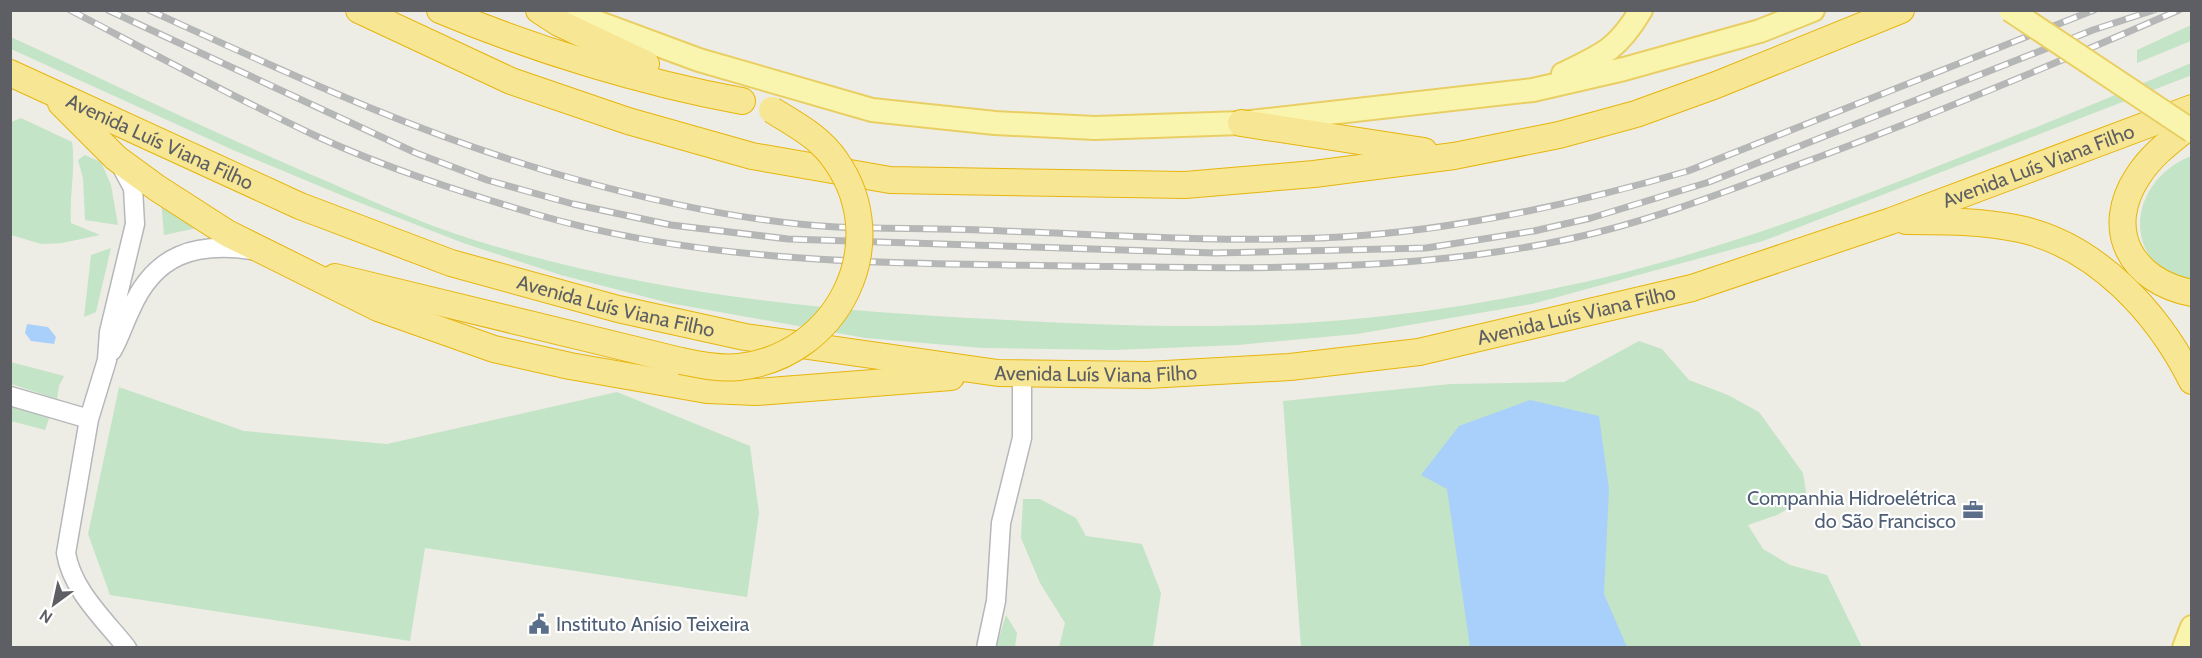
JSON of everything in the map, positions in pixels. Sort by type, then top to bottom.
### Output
[{"type":"highway","points":[[359,10],[511,81],[628,121],[752,156],[890,180],[1185,185],[1314,174],[1454,156],[1559,135],[1636,114],[1716,85],[1901,10]]},
{"type":"highway","points":[[440,10],[581,59],[701,93],[742,101]]},
{"type":"highway","points":[[314,274],[354,280],[709,367],[740,367],[786,353],[812,338],[832,316],[850,284],[858,255],[860,224],[850,187],[837,161],[816,137],[772,110],[742,101],[613,50],[559,23],[539,10]]},
{"type":"highway","name":"Avenida Luís Viana Filho","points":[[10,74],[300,206],[452,263],[618,309],[745,337],[1010,373],[1160,374],[1290,367],[1419,352],[1692,288],[1891,221],[2192,108]]},
{"type":"highway","points":[[50,92],[116,158],[190,210],[265,252],[314,274],[378,308],[494,349],[570,366],[707,390],[757,392],[1010,373]]},
{"type":"highway","points":[[1240,123],[1454,156]]},
{"type":"highway","points":[[2192,124],[2161,148],[2138,177],[2123,209],[2121,225],[2127,249],[2142,269],[2162,283],[2192,293]]},
{"type":"highway","points":[[1891,221],[1987,223],[2022,229],[2054,240],[2083,256],[2138,301],[2160,327],[2192,381]]},
{"type":"main road","points":[[564,10],[699,60],[872,110],[995,123],[1095,128],[1240,123],[1533,90],[1624,69],[1760,30],[1813,10]]},
{"type":"main road","points":[[1533,90],[1611,50],[1620,42],[1641,10]]},
{"type":"main road","points":[[2010,10],[2192,130]]},
{"type":"street","points":[[107,360],[109,332],[135,224],[133,188],[116,158]]},
{"type":"street","points":[[127,648],[76,584],[67,560],[69,530],[89,419],[107,360],[139,292],[149,276],[162,264],[196,249],[238,248],[265,252]]},
{"type":"street","points":[[986,648],[996,601],[1001,523],[1022,438],[1010,373]]},
{"type":"street","points":[[10,396],[89,419]]},
{"type":"green space","points":[[2191,25],[2191,41],[2137,63],[2137,50]]},
{"type":"green space","points":[[11,37],[236,141],[391,209],[471,239],[599,273],[727,296],[857,310],[1036,322],[1177,326],[1271,325],[1365,318],[1484,302],[1602,278],[1730,242],[1813,213],[2002,141],[2191,63],[2192,75],[1763,241],[1532,304],[1357,334],[1238,345],[1115,350],[983,348],[865,338],[669,303],[561,275],[463,243],[233,150],[11,49]]},
{"type":"green space","points":[[21,118],[72,142],[71,223],[100,235],[62,243],[41,244],[11,235],[11,122]]},
{"type":"green space","points":[[85,155],[101,162],[111,185],[118,225],[85,220],[83,178],[78,160]]},
{"type":"green space","points":[[2191,157],[2191,283],[2168,273],[2152,259],[2143,241],[2140,222],[2144,203],[2153,185],[2169,169]]},
{"type":"green space","points":[[161,199],[202,227],[164,235]]},
{"type":"green space","points":[[111,248],[96,312],[84,317],[91,255]]},
{"type":"green space","points":[[1639,341],[1662,349],[1689,380],[1728,395],[1759,412],[1803,473],[1807,498],[1777,515],[1748,525],[1763,549],[1790,565],[1827,575],[1862,647],[1301,647],[1283,401],[1450,384],[1564,382]]},
{"type":"green space","points":[[11,362],[64,376],[59,386],[57,399],[11,384]]},
{"type":"green space","points":[[119,387],[244,431],[387,444],[617,392],[750,446],[759,513],[747,597],[425,548],[410,641],[110,595],[88,534]]},
{"type":"green space","points":[[11,402],[50,416],[45,430],[11,421]]},
{"type":"green space","points":[[1023,499],[1040,499],[1076,518],[1086,536],[1142,544],[1161,593],[1153,647],[1059,647],[1065,623],[1040,583],[1021,538]]},
{"type":"green space","points":[[1006,615],[1017,633],[1015,647],[996,647]]},
{"type":"water","points":[[27,324],[48,327],[56,337],[54,344],[31,341],[25,333]]},
{"type":"water","points":[[1530,400],[1599,416],[1609,489],[1604,594],[1627,647],[1470,647],[1447,489],[1421,475],[1459,426]]},
{"type":"railway","points":[[70,10],[254,106],[342,148],[452,188],[535,214],[600,231],[734,252],[870,262],[1259,268],[1446,258],[1569,239],[1625,225],[1708,198],[1887,131],[2179,10]]},
{"type":"railway","points":[[108,10],[416,153],[487,180],[573,204],[671,225],[788,239],[1215,253],[1426,248],[1534,231],[1591,218],[1709,182],[2093,30],[2154,10]]},
{"type":"railway","points":[[149,10],[360,104],[468,145],[578,180],[673,204],[771,221],[836,227],[1231,239],[1323,238],[1409,231],[1530,211],[1649,182],[1688,171],[2094,10]]},
{"type":"place","name":"Companhia Hidroelétrica do São Francisco","points":[[1973,510]]},
{"type":"place","name":"Instituto Anísio Teixeira","points":[[539,624]]}]
